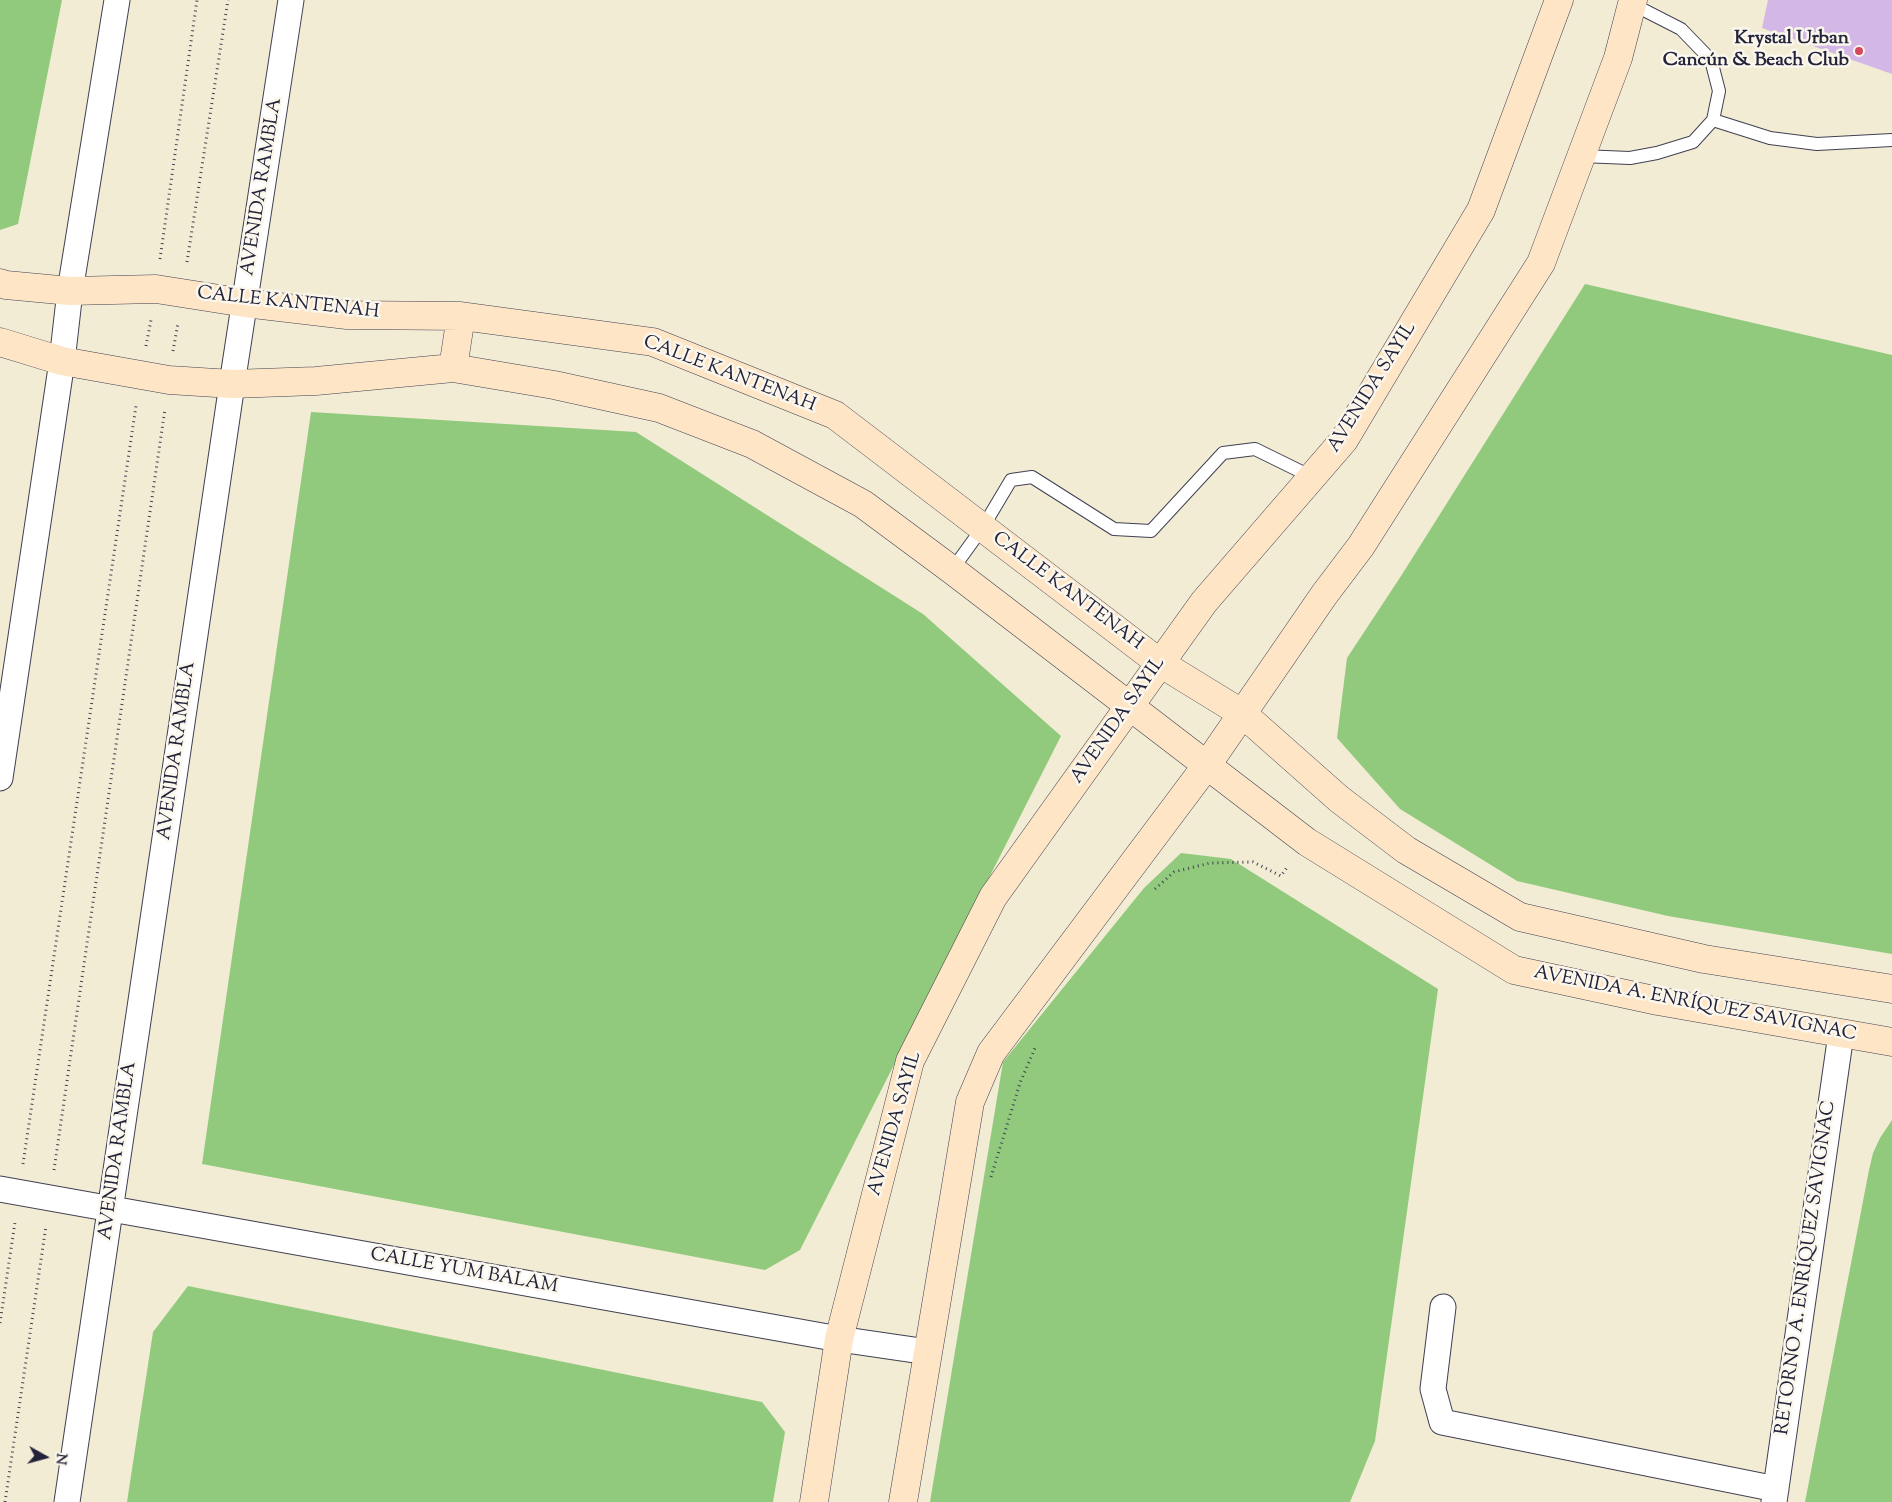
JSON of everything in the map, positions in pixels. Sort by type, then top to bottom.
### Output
[{"type":"street","points":[[0,778],[62,361],[70,291],[117,0]]},
{"type":"street","name":"AVENIDA RAMBLA","points":[[67,1502],[232,384],[246,303],[291,0]]},
{"type":"street","name":"AVENIDA SAYIL","points":[[814,1502],[839,1339],[910,1061],[993,897],[1204,602],[1344,440],[1480,210],[1559,0]]},
{"type":"street","points":[[903,1502],[970,1102],[991,1053],[1207,765],[1324,595],[1361,546],[1541,263],[1618,58],[1633,2]]},
{"type":"street","name":"CALLE KANTENAH","points":[[0,283],[70,291],[156,289],[246,303],[347,315],[461,316],[653,342],[835,415],[1160,663],[1243,714]]},
{"type":"street","points":[[452,368],[461,316]]},
{"type":"street","points":[[0,342],[62,361],[169,380],[232,384],[316,381],[452,368],[554,384],[659,408],[752,444],[862,504],[952,570],[1130,707]]},
{"type":"street","name":"AVENIDA A. ENRÍQUEZ SAVIGNAC","points":[[1130,707],[1307,842],[1514,970],[1658,1001],[1892,1042]]},
{"type":"street","points":[[1243,714],[1339,799],[1406,850],[1520,917],[1704,958],[1892,989]]},
{"type":"street","name":"RETORNO A. ENRÍQUEZ SAVIGNAC","points":[[1775,1496],[1841,1034]]},
{"type":"street","name":"CALLE YUM BALAM","points":[[10,1190],[839,1339],[928,1352]]},
{"type":"street","points":[[1443,1307],[1433,1389],[1442,1422],[1775,1496]]},
{"type":"lane","points":[[1581,156],[1630,158],[1658,153],[1693,142],[1713,120],[1720,91],[1711,60],[1681,29],[1633,2]]},
{"type":"lane","points":[[1713,120],[1770,138],[1817,144],[1892,140]]},
{"type":"lane","points":[[952,570],[983,528],[1011,480],[1032,477],[1114,528],[1151,530],[1223,453],[1255,449],[1312,477]]},
{"type":"path","points":[[0,1323],[10,1190],[156,289],[197,0]]},
{"type":"path","points":[[5,1502],[182,292],[228,0]]},
{"type":"path","points":[[1154,891],[1174,872],[1210,863],[1253,862],[1280,876],[1307,842]]},
{"type":"path","points":[[989,1182],[1020,1083],[1036,1047]]},
{"type":"green space","points":[[0,0],[62,0],[18,224],[0,230]]},
{"type":"green space","points":[[1585,284],[1892,355],[1892,954],[1668,916],[1517,881],[1400,809],[1337,738],[1347,658],[1401,576]]},
{"type":"green space","points":[[311,412],[636,432],[923,614],[1061,736],[800,1250],[765,1270],[202,1164]]},
{"type":"green space","points":[[1181,853],[1231,859],[1438,989],[1375,1441],[1350,1502],[930,1502],[1003,1062],[1144,888]]},
{"type":"green space","points":[[1892,1120],[1892,1502],[1805,1502],[1869,1170],[1873,1153]]},
{"type":"green space","points":[[188,1286],[762,1402],[785,1432],[773,1502],[127,1502],[153,1332]]},
{"type":"building","name":"Krystal Urban Cancún & Beach Club","points":[[1768,0],[1892,0],[1892,74],[1762,28]]},
{"type":"place","name":"Krystal Urban Cancún & Beach Club","points":[[1859,51]]}]
